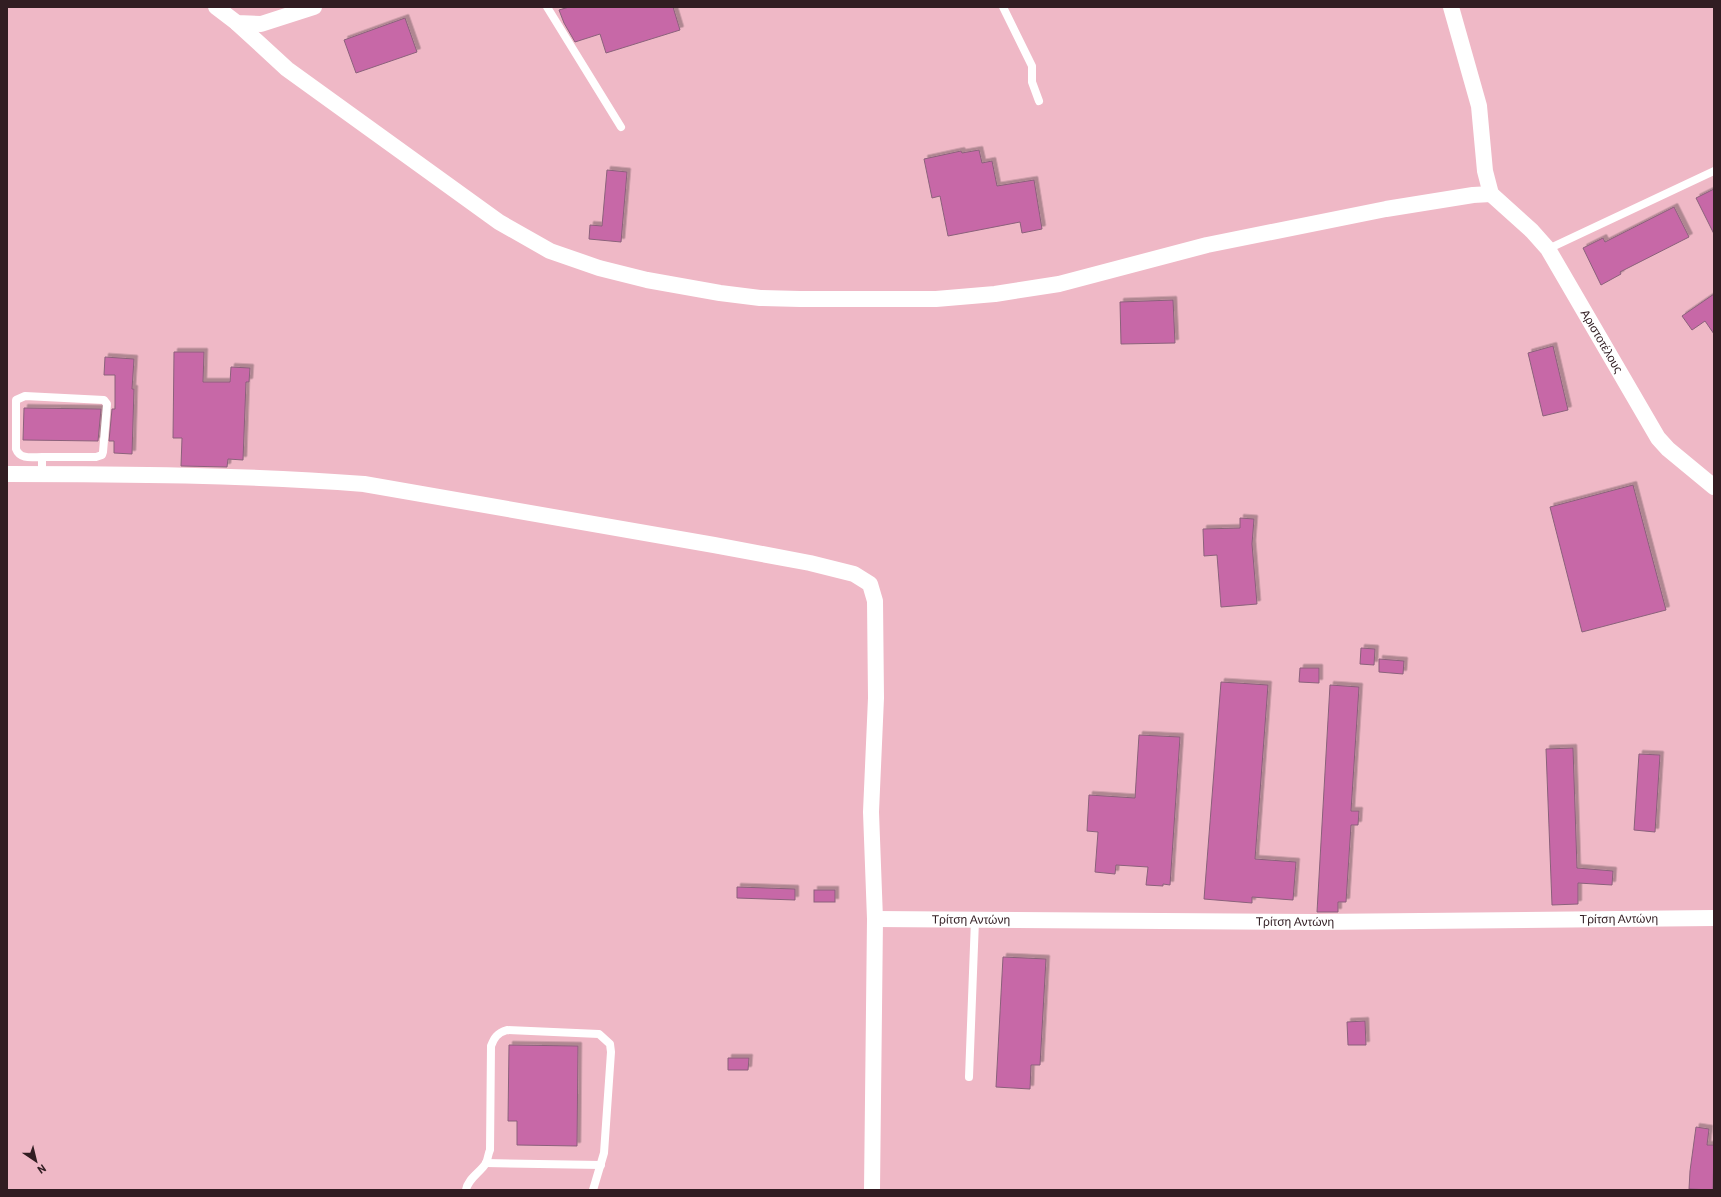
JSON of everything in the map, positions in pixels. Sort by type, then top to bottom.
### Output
[{"type":"street","points":[[216,7],[294,74],[498,222],[550,251],[599,268],[648,280],[720,293],[760,298],[800,299],[936,299],[995,294],[1059,284],[1207,244],[1386,209],[1491,194],[1485,171],[1479,106],[1451,7]]},
{"type":"street","points":[[237,24],[261,24],[314,7]]},
{"type":"street","name":"Αριστοτέλους","points":[[1491,194],[1532,231],[1548,249],[1658,438],[1674,454],[1714,487]]},
{"type":"street","points":[[7,474],[309,480],[364,484],[810,563],[854,574],[870,584],[875,601],[876,698],[871,812],[876,919],[872,1190]]},
{"type":"street","name":"Τρίτση Αντώνη","points":[[876,919],[1443,921],[1714,918]]},
{"type":"lane","points":[[547,7],[621,127]]},
{"type":"lane","points":[[1003,7],[1032,66],[1032,82],[1039,101]]},
{"type":"lane","points":[[1548,249],[1714,171]]},
{"type":"lane","points":[[25,396],[104,400],[107,404],[102,455],[96,457],[42,456],[24,457],[17,454],[16,400],[25,396]]},
{"type":"lane","points":[[42,456],[42,474]]},
{"type":"lane","points":[[969,1077],[975,920]]},
{"type":"lane","points":[[466,1190],[467,1186],[486,1163],[490,1150],[491,1046],[495,1037],[501,1032],[507,1030],[599,1034],[610,1044],[611,1052],[604,1153],[594,1190]]},
{"type":"lane","points":[[486,1163],[600,1165]]},
{"type":"building","points":[[569,7],[673,7],[680,30],[606,53],[600,34],[575,42],[564,23],[559,10]]},
{"type":"building","points":[[405,18],[417,52],[356,73],[344,40]]},
{"type":"building","points":[[979,150],[982,163],[992,161],[997,186],[1034,180],[1042,229],[1022,233],[1020,222],[948,236],[940,196],[932,198],[924,159],[961,151],[962,153]]},
{"type":"building","points":[[607,170],[627,172],[621,242],[589,239],[590,225],[602,226]]},
{"type":"building","points":[[1714,189],[1714,234],[1696,198]]},
{"type":"building","points":[[1674,207],[1689,237],[1620,272],[1621,274],[1601,285],[1583,248],[1603,238],[1605,242]]},
{"type":"building","points":[[1714,294],[1714,334],[1705,321],[1692,330],[1682,316]]},
{"type":"building","points":[[1173,300],[1175,343],[1121,344],[1120,302]]},
{"type":"building","points":[[1553,346],[1568,410],[1543,416],[1528,353]]},
{"type":"building","points":[[174,352],[204,352],[203,382],[230,382],[231,367],[250,368],[249,382],[246,382],[243,460],[228,459],[227,467],[181,466],[182,438],[173,438]]},
{"type":"building","points":[[105,357],[134,359],[132,389],[134,389],[132,454],[114,453],[114,441],[109,441],[112,409],[115,409],[115,375],[104,375]]},
{"type":"building","points":[[24,408],[101,409],[98,441],[23,440]]},
{"type":"building","points":[[1633,485],[1666,610],[1582,632],[1550,507]]},
{"type":"building","points":[[1240,518],[1254,519],[1252,544],[1257,604],[1221,607],[1217,555],[1204,556],[1203,529],[1240,528]]},
{"type":"building","points":[[1361,648],[1375,649],[1374,665],[1360,664]]},
{"type":"building","points":[[1379,659],[1404,661],[1403,674],[1379,672]]},
{"type":"building","points":[[1300,668],[1319,668],[1319,683],[1299,682]]},
{"type":"building","points":[[1221,682],[1268,685],[1255,859],[1296,862],[1293,900],[1252,897],[1252,903],[1204,899]]},
{"type":"building","points":[[1330,685],[1359,687],[1351,811],[1359,811],[1358,825],[1351,825],[1346,902],[1338,902],[1338,912],[1317,912]]},
{"type":"building","points":[[1139,735],[1180,737],[1170,885],[1146,885],[1148,867],[1116,865],[1115,874],[1095,872],[1098,832],[1087,831],[1089,795],[1135,798]]},
{"type":"building","points":[[1573,748],[1577,868],[1613,871],[1612,885],[1578,883],[1578,904],[1552,905],[1546,749]]},
{"type":"building","points":[[1639,754],[1660,755],[1655,832],[1634,830]]},
{"type":"building","points":[[737,887],[795,889],[795,900],[737,898]]},
{"type":"building","points":[[814,890],[835,890],[835,902],[814,902]]},
{"type":"building","points":[[1003,957],[1046,959],[1040,1065],[1031,1065],[1030,1089],[996,1087]]},
{"type":"building","points":[[1365,1021],[1366,1045],[1348,1045],[1347,1022]]},
{"type":"building","points":[[509,1045],[578,1046],[577,1146],[517,1145],[517,1121],[508,1121]]},
{"type":"building","points":[[728,1058],[749,1058],[748,1070],[728,1070]]},
{"type":"building","points":[[1696,1127],[1709,1129],[1707,1145],[1714,1145],[1713,1190],[1689,1189]]}]
